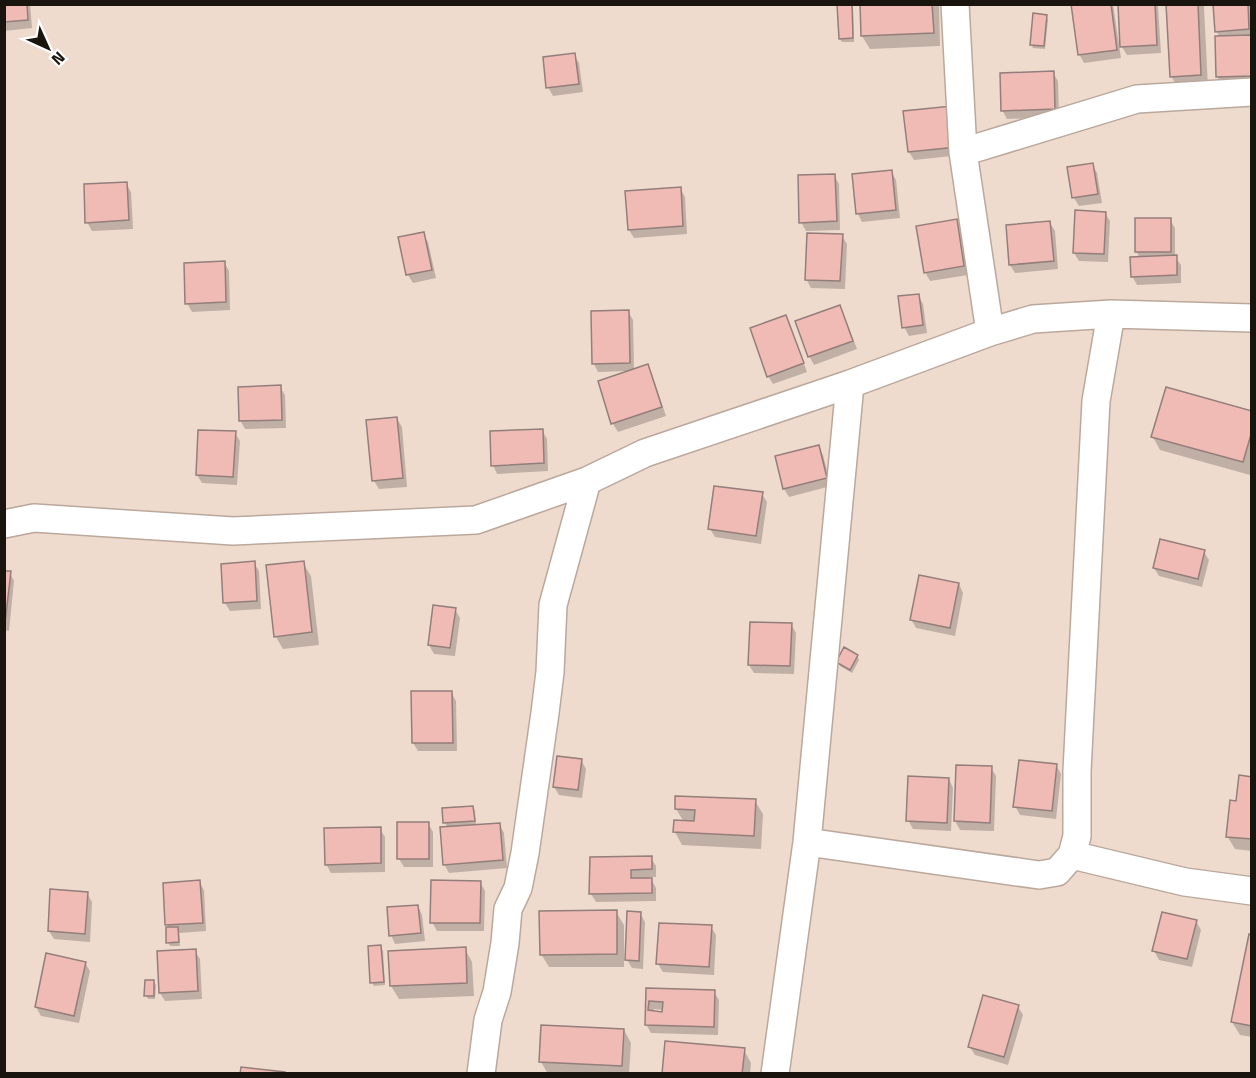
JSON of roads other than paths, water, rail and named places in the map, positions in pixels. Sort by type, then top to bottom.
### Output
[{"type":"street","points":[[955,4],[963,152],[990,332]]},
{"type":"street","points":[[963,152],[1137,99],[1251,92]]},
{"type":"street","points":[[807,842],[1039,875],[1056,872],[1072,855],[1077,836],[1077,771],[1096,401],[1111,314]]},
{"type":"street","points":[[4,524],[34,518],[233,531],[476,520],[587,481],[645,453],[1033,319],[1111,314],[1251,318]]},
{"type":"street","points":[[775,1074],[807,842],[850,384]]},
{"type":"street","points":[[481,1074],[488,1020],[497,992],[502,963],[508,909],[518,888],[525,852],[548,692],[553,605],[587,481]]},
{"type":"street","points":[[1072,855],[1185,882],[1251,891]]}]
